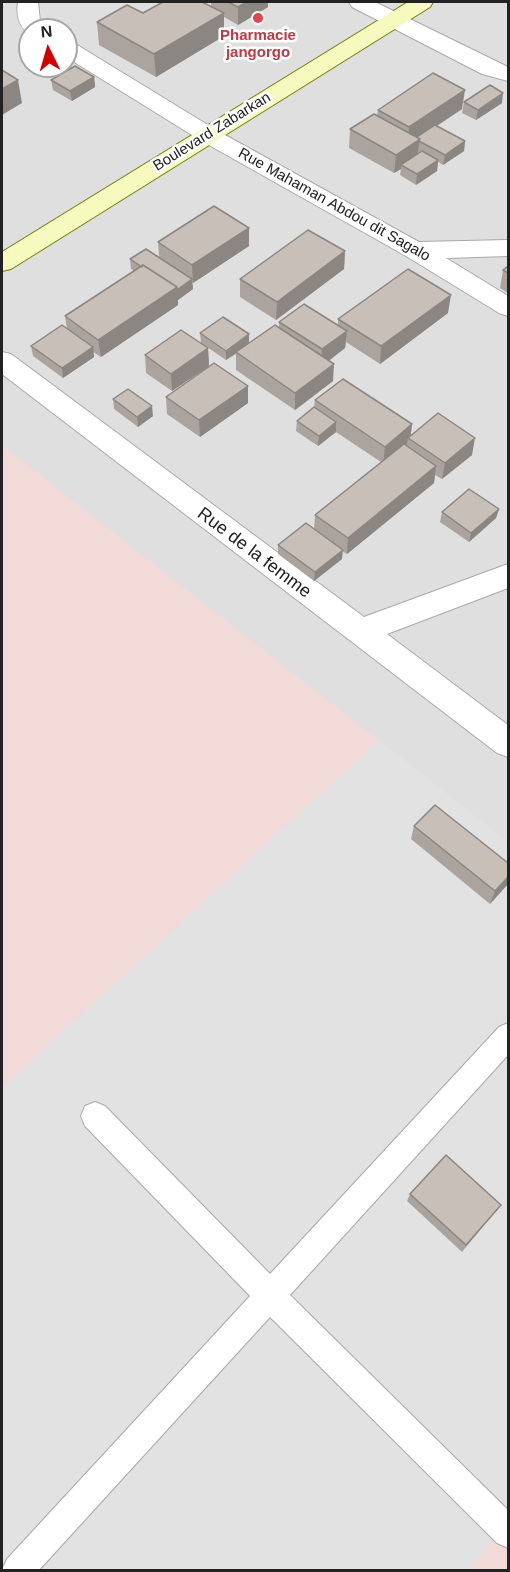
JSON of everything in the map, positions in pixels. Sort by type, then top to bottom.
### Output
[{"type":"street","points":[[28,2],[28,18]]},
{"type":"street","points":[[360,2],[490,69],[508,74]]},
{"type":"street","name":"Boulevard Zabarkan","points":[[2,263],[422,2]]},
{"type":"street","name":"Rue Mahaman Abdou dit Sagalo","points":[[78,55],[208,135],[415,250],[508,307]]},
{"type":"street","points":[[415,250],[508,248]]},
{"type":"street","name":"Rue de la femme","points":[[2,361],[508,743]]},
{"type":"street","points":[[359,632],[508,576]]},
{"type":"lane","points":[[18,1570],[508,1036]]},
{"type":"lane","points":[[95,1116],[271,1296],[508,1532]]},
{"type":"shaded area","points":[[2,2],[508,2],[508,1570],[2,1570]]},
{"type":"shaded area","points":[[2,445],[508,842],[508,1570],[2,1570]]},
{"type":"shaded area","points":[[379,740],[508,842],[508,1523],[469,1570],[2,1570],[2,1087]]},
{"type":"building","points":[[163,2],[202,2],[224,13],[154,54],[97,22],[127,5],[143,13]]},
{"type":"building","points":[[228,2],[247,2],[238,7]]},
{"type":"building","points":[[78,68],[94,77],[70,91],[51,80],[78,78]]},
{"type":"building","points":[[2,70],[18,80],[2,89]]},
{"type":"building","points":[[433,73],[465,90],[409,127],[378,110]]},
{"type":"building","points":[[490,85],[503,93],[478,110],[464,102]]},
{"type":"building","points":[[374,114],[420,139],[396,155],[350,129]]},
{"type":"building","points":[[435,125],[465,141],[445,155],[419,141],[417,137]]},
{"type":"building","points":[[422,151],[438,160],[417,174],[401,165]]},
{"type":"building","points":[[214,206],[249,228],[192,265],[158,242]]},
{"type":"building","points":[[308,230],[345,251],[277,302],[240,279]]},
{"type":"building","points":[[146,249],[192,279],[177,290],[177,287],[130,259]]},
{"type":"building","points":[[143,265],[177,287],[98,340],[65,316]]},
{"type":"building","points":[[408,269],[451,295],[381,346],[338,319]]},
{"type":"building","points":[[304,304],[347,331],[322,349],[279,322]]},
{"type":"building","points":[[223,317],[249,334],[226,351],[200,333]]},
{"type":"building","points":[[62,325],[93,347],[62,368],[31,346]]},
{"type":"building","points":[[275,325],[334,364],[295,393],[236,352]]},
{"type":"building","points":[[181,330],[208,348],[171,374],[145,355]]},
{"type":"building","points":[[214,363],[248,386],[199,420],[166,397]]},
{"type":"building","points":[[343,379],[412,424],[385,447],[315,400]]},
{"type":"building","points":[[128,389],[152,406],[137,417],[113,399]]},
{"type":"building","points":[[314,407],[336,422],[319,436],[297,421]]},
{"type":"building","points":[[438,413],[475,438],[445,463],[408,438]]},
{"type":"building","points":[[404,444],[436,466],[348,538],[315,515]]},
{"type":"building","points":[[469,489],[499,509],[471,533],[442,512]]},
{"type":"building","points":[[306,523],[343,550],[315,572],[278,545]]},
{"type":"building","points":[[435,805],[508,863],[508,877],[495,891],[414,826]]},
{"type":"building","points":[[446,1155],[501,1205],[466,1245],[410,1194]]},
{"type":"place","name":"Pharmacie jangorgo","points":[[258,18]]}]
